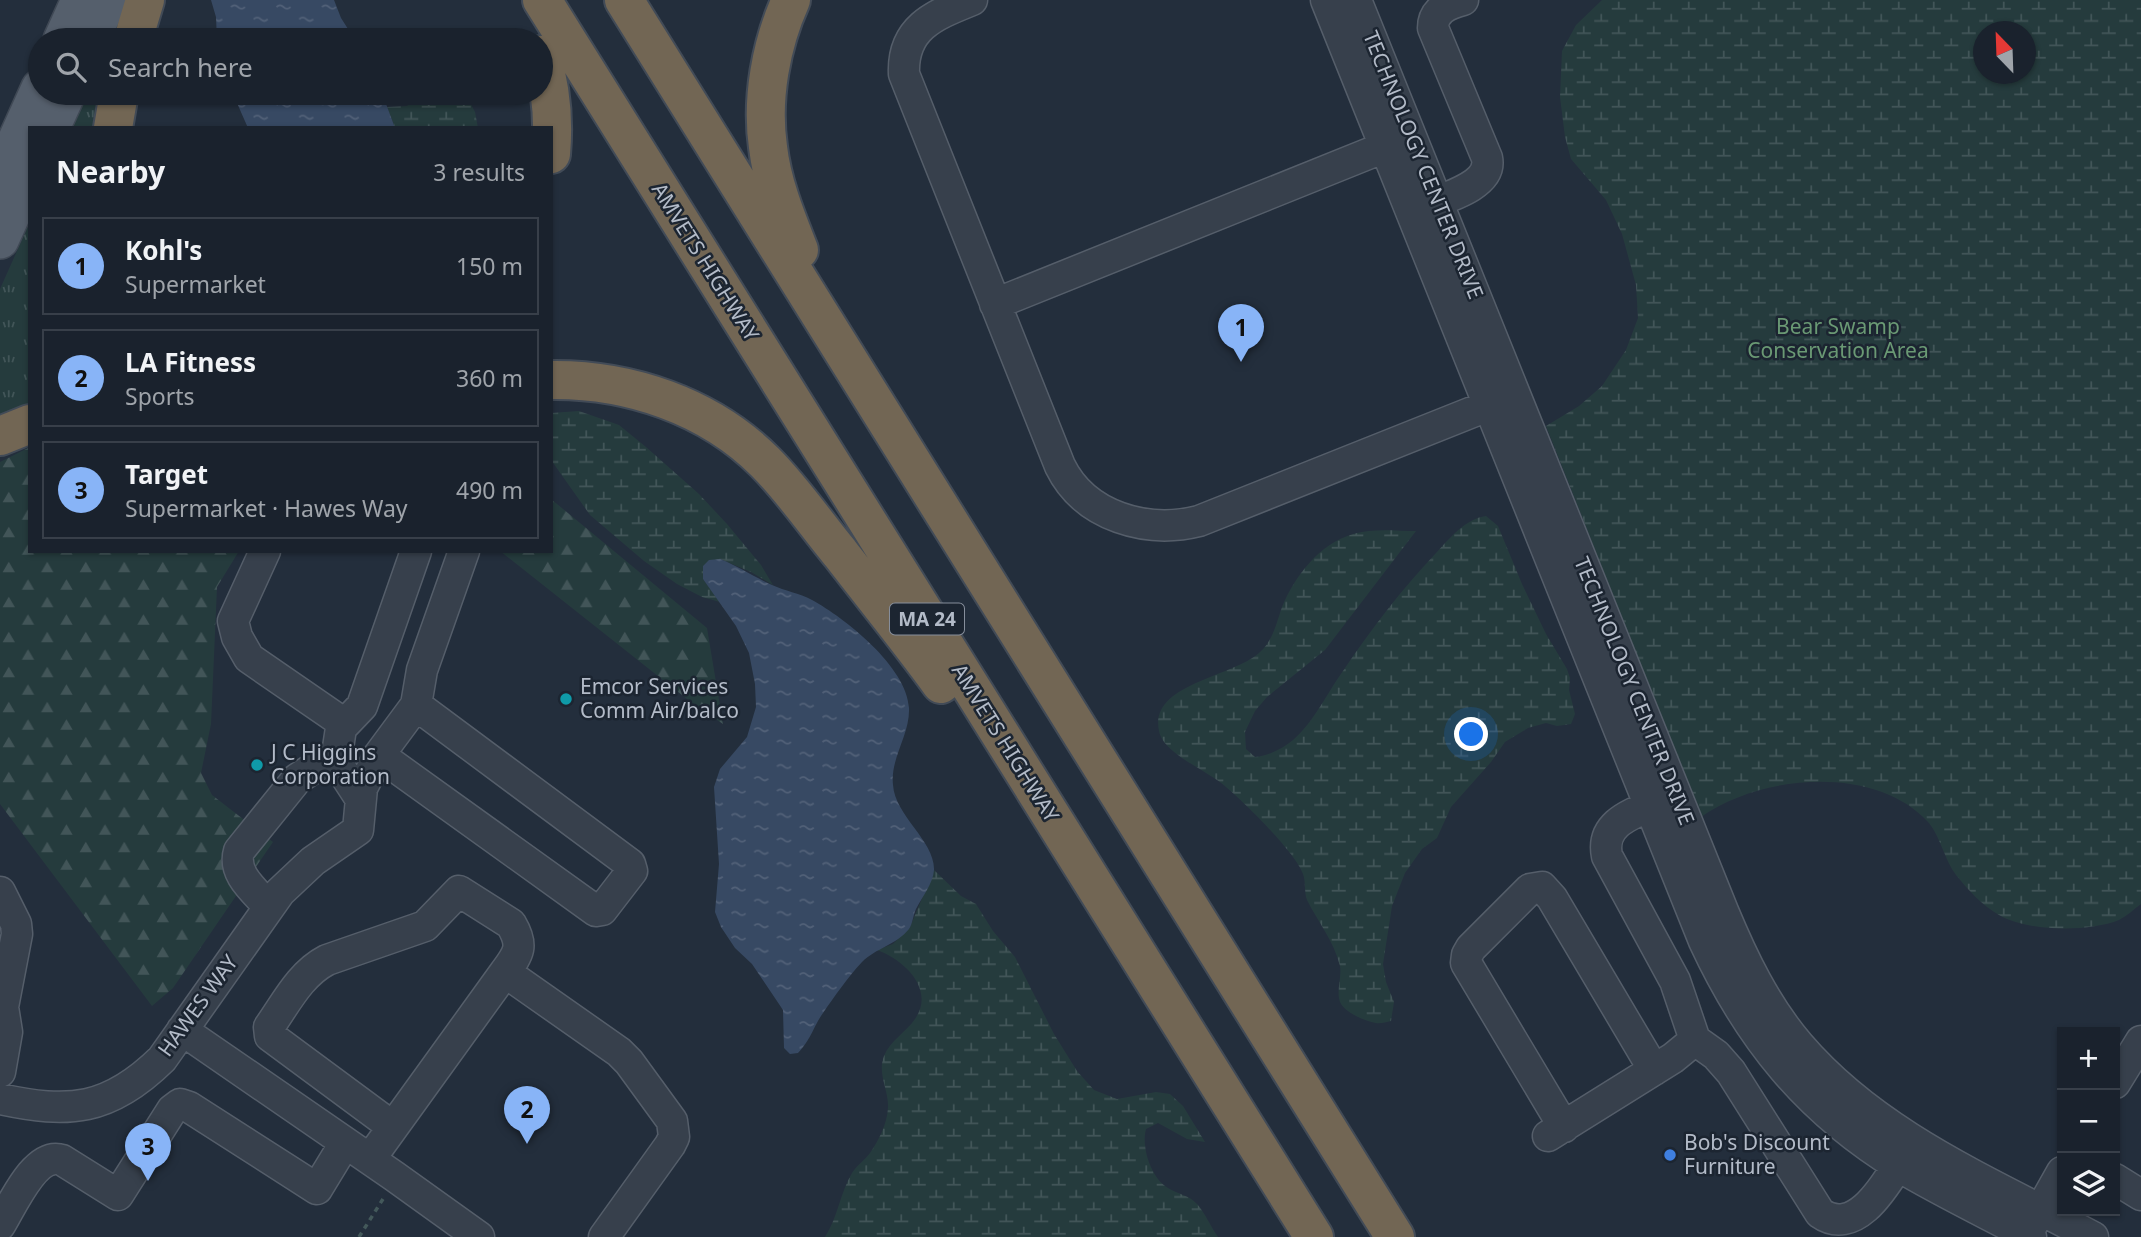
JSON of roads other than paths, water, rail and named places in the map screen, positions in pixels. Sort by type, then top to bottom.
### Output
[{"type":"highway","points":[[137,28],[145,0]]},
{"type":"highway","points":[[518,0],[531,28]]},
{"type":"highway","name":"AMVETS HIGHWAY","points":[[542,0],[1314,1237]]},
{"type":"highway","name":"MA 24","points":[[624,0],[1395,1237]]},
{"type":"highway","points":[[792,0],[776,42],[770,73],[766,134],[773,175],[785,214],[814,282],[905,450]]},
{"type":"highway","points":[[113,126],[116,105]]},
{"type":"highway","points":[[552,105],[553,126]]},
{"type":"highway","points":[[553,380],[607,382],[662,397],[730,433],[766,463],[947,692],[1185,1031]]},
{"type":"highway","points":[[0,436],[28,425]]},
{"type":"main road","points":[[67,28],[80,0]]},
{"type":"main road","points":[[96,28],[109,0]]},
{"type":"main road","points":[[0,177],[32,105]]},
{"type":"main road","points":[[52,126],[61,105]]},
{"type":"main road","points":[[0,240],[28,178]]},
{"type":"street","points":[[972,0],[939,6],[910,41],[904,74],[1060,466],[1069,482],[1083,496],[1102,510],[1148,524],[1186,524],[1212,517],[1502,400]]},
{"type":"street","name":"TECHNOLOGY CENTER DRIVE","points":[[1325,0],[1385,147],[1424,206]]},
{"type":"street","name":"TECHNOLOGY CENTER DRIVE","points":[[1356,0],[1424,206],[1502,400],[1750,972],[1764,997],[1798,1044],[1818,1066],[1875,1115],[2033,1227]]},
{"type":"street","points":[[1424,206],[1480,181],[1488,168],[1487,158],[1433,28],[1434,17],[1438,11],[1463,0]]},
{"type":"street","points":[[995,304],[1385,147]]},
{"type":"street","name":"TECHNOLOGY CENTER DRIVE","points":[[1502,400],[1650,806],[1704,941],[1724,985],[1749,1025],[1776,1062],[1814,1101],[1868,1146],[1898,1165],[2033,1227],[2093,1237]]},
{"type":"street","points":[[264,553],[233,621],[236,637],[249,658],[339,720],[341,728],[336,761],[360,798]]},
{"type":"street","points":[[341,728],[362,706],[415,553]]},
{"type":"street","points":[[360,798],[367,776],[379,755],[416,705],[422,670],[463,553]]},
{"type":"street","points":[[379,755],[596,911],[602,910],[632,871],[630,864],[416,705]]},
{"type":"street","points":[[270,907],[237,869],[239,851],[297,779],[321,763],[336,761]]},
{"type":"street","name":"HAWES WAY","points":[[0,1099],[33,1106],[64,1108],[95,1102],[120,1091],[145,1075],[162,1059],[270,907],[296,875],[358,830],[360,798]]},
{"type":"street","points":[[1650,806],[1623,818],[1611,829],[1606,842],[1607,856],[1669,968],[1695,1040],[1716,1055],[1731,1072],[1820,1213],[1832,1224],[1847,1226],[1859,1222],[1868,1214],[1898,1165]]},
{"type":"street","points":[[1654,1070],[1552,898],[1542,887],[1530,889],[1466,955],[1466,963],[1556,1131],[1654,1070],[1681,1053],[1695,1040]]},
{"type":"street","points":[[370,1159],[505,972],[519,950],[519,941],[511,924],[459,891],[425,926],[314,967],[305,975],[269,1027],[270,1036],[393,1127]]},
{"type":"street","points":[[0,892],[17,929],[2,1007],[4,1031],[0,1072]]},
{"type":"street","points":[[505,972],[620,1052],[640,1074],[672,1121],[674,1137],[670,1145],[604,1237]]},
{"type":"street","points":[[182,1030],[479,1237]]},
{"type":"street","points":[[2120,1075],[2141,1041]]},
{"type":"street","points":[[0,1225],[34,1170],[47,1159],[55,1157],[62,1160],[118,1195],[173,1110],[180,1104],[189,1107],[317,1189],[345,1143]]},
{"type":"street","points":[[2033,1227],[2057,1181]]},
{"type":"street","points":[[2120,1182],[2141,1195]]},
{"type":"water","points":[[211,0],[334,0],[347,28],[216,28]]},
{"type":"water","points":[[238,105],[386,105],[394,126],[247,126]]},
{"type":"water","points":[[720,559],[826,608],[872,645],[898,676],[906,692],[909,708],[906,728],[894,765],[895,796],[933,859],[932,880],[916,909],[909,929],[868,957],[857,968],[841,987],[798,1053],[790,1054],[784,1048],[783,1010],[752,964],[735,948],[715,912],[719,864],[714,787],[720,769],[747,737],[756,707],[749,653],[736,626],[703,579],[703,566],[709,560]]},
{"type":"place","name":"Kohl's","points":[[1241,362]]},
{"type":"place","name":"Emcor Services Comm Air/balco","points":[[566,699]]},
{"type":"place","name":"J C Higgins Corporation","points":[[257,765]]},
{"type":"place","name":"LA Fitness","points":[[527,1144]]},
{"type":"place","name":"Bob's Discount Furniture","points":[[1670,1155]]},
{"type":"place","name":"Target","points":[[148,1181]]},
{"type":"park label","name":"Bear Swamp Conservation Area","points":[[1838,339]]}]
